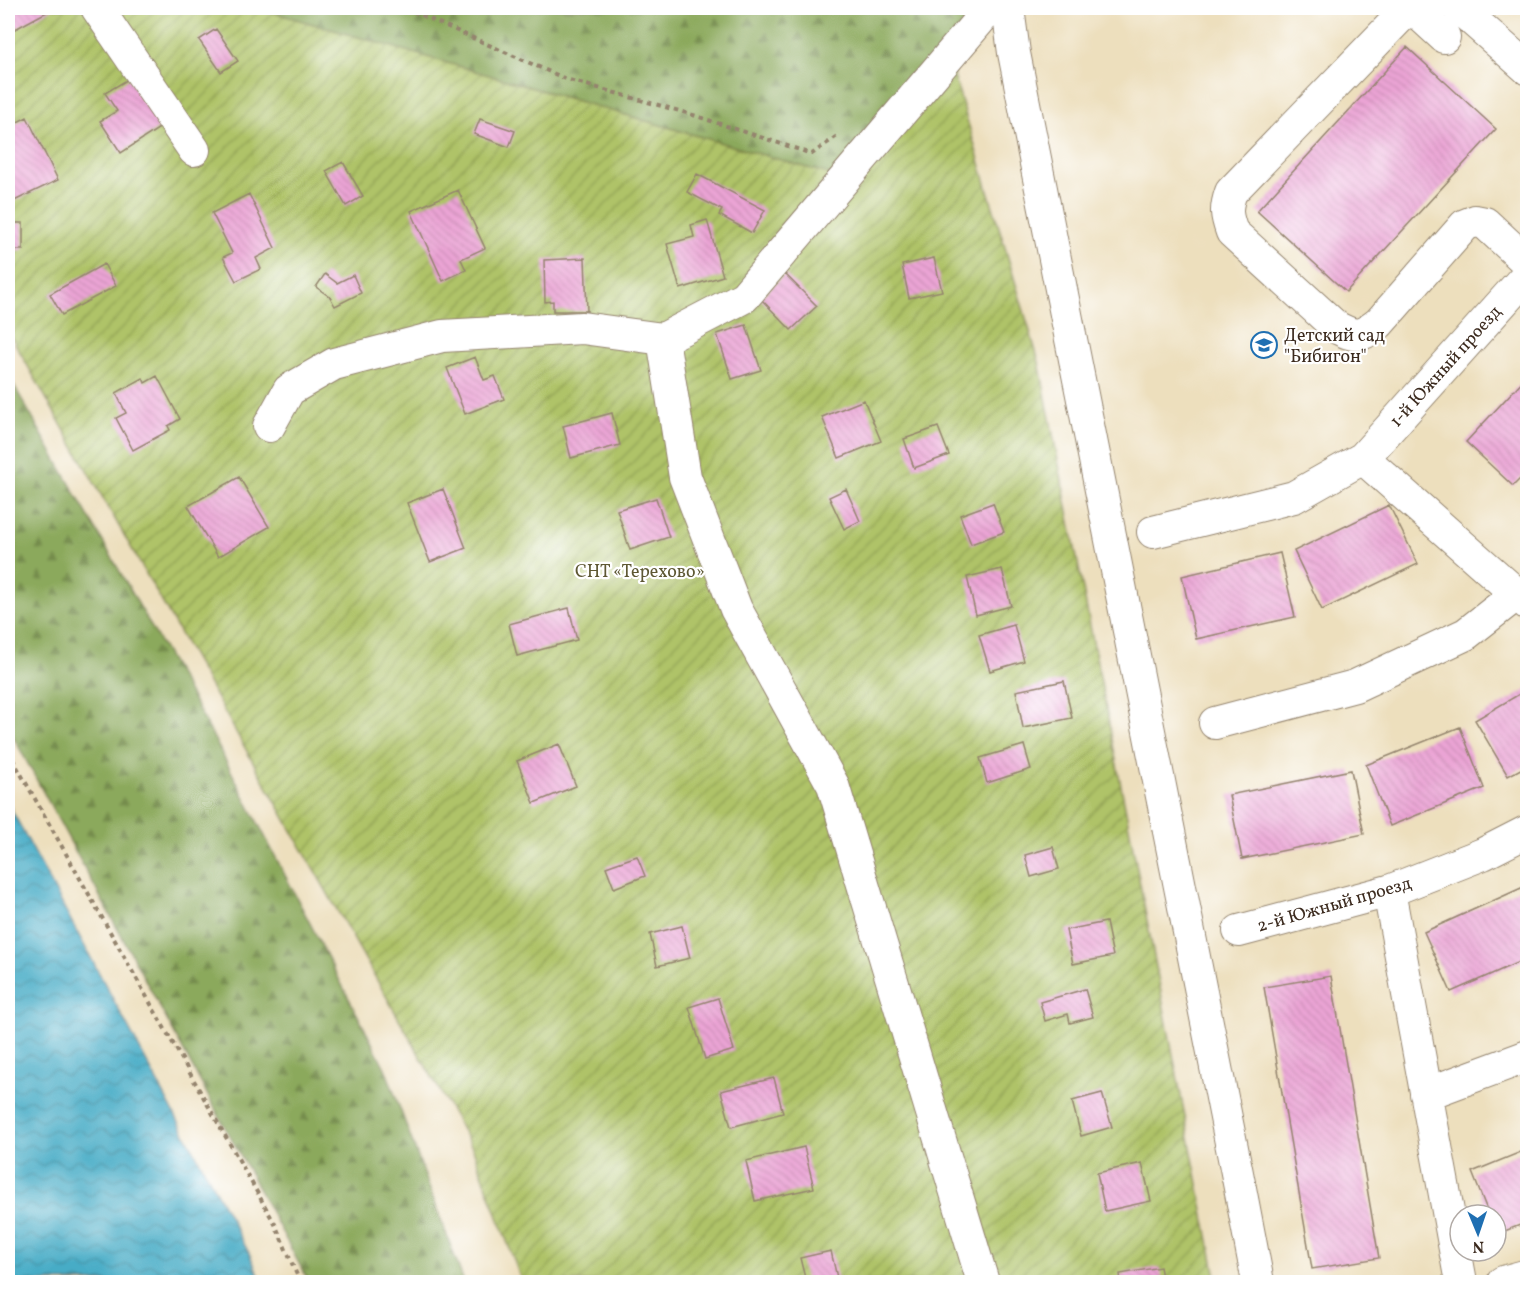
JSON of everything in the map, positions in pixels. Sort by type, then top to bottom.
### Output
[{"type":"street","points":[[97,8],[194,150]]},
{"type":"street","points":[[269,426],[289,390],[334,364],[442,336],[582,328],[663,339],[744,297],[990,8]]},
{"type":"street","points":[[1008,8],[1017,64],[1258,1282]]},
{"type":"street","points":[[1459,8],[1527,69]]},
{"type":"street","points":[[1444,37],[1420,15],[1409,12],[1400,17],[1231,192],[1227,205],[1227,217],[1232,232],[1336,327],[1350,334],[1366,333],[1379,323],[1466,225],[1475,221],[1485,223],[1501,236],[1526,275]]},
{"type":"street","name":"1-й Южный проезд","points":[[1153,532],[1294,497],[1364,458],[1526,275]]},
{"type":"street","points":[[663,339],[685,477],[736,609],[833,785],[983,1282]]},
{"type":"street","points":[[1215,723],[1355,686],[1466,634],[1522,599],[1364,458]]},
{"type":"street","name":"2-й Южный проезд","points":[[1239,931],[1389,891],[1483,854],[1527,831]]},
{"type":"street","points":[[1389,891],[1461,1282]]},
{"type":"street","points":[[1426,1094],[1527,1056]]},
{"type":"street","points":[[1503,1282],[1527,1275]]},
{"type":"path","points":[[405,8],[566,79],[690,114],[812,154],[840,134]]},
{"type":"path","points":[[8,751],[275,1224],[300,1282]]},
{"type":"green space","name":"СНТ «Терехово»","points":[[8,8],[258,8],[859,183],[952,69],[1039,362],[1217,1282],[522,1282],[473,1149],[8,331]]},
{"type":"green space","points":[[258,8],[973,8],[859,183]]},
{"type":"green space","points":[[8,375],[205,721],[385,1068],[464,1282],[309,1282],[8,727]]},
{"type":"water","points":[[8,803],[249,1253],[262,1282],[8,1282]]},
{"type":"building","points":[[8,8],[54,8],[8,33]]},
{"type":"building","points":[[216,29],[238,61],[221,72],[199,40]]},
{"type":"building","points":[[1407,47],[1496,129],[1346,292],[1257,211]]},
{"type":"building","points":[[130,78],[161,127],[121,153],[100,121],[117,111],[105,93]]},
{"type":"building","points":[[27,117],[58,180],[8,204],[8,157],[11,155],[8,147],[8,127]]},
{"type":"building","points":[[480,119],[515,131],[509,147],[474,134]]},
{"type":"building","points":[[343,162],[363,196],[346,206],[326,171]]},
{"type":"building","points":[[697,174],[765,210],[752,233],[719,215],[722,210],[687,192]]},
{"type":"building","points":[[458,190],[485,248],[461,259],[466,270],[443,281],[411,211]]},
{"type":"building","points":[[249,194],[275,248],[256,258],[261,269],[236,281],[223,257],[232,253],[212,213]]},
{"type":"building","points":[[707,220],[723,276],[680,289],[667,244],[694,237],[691,225]]},
{"type":"building","points":[[8,223],[23,223],[23,250],[8,250]]},
{"type":"building","points":[[585,258],[587,311],[553,311],[553,301],[545,302],[544,260]]},
{"type":"building","points":[[934,258],[942,291],[909,298],[902,265]]},
{"type":"building","points":[[104,264],[116,286],[62,315],[50,294]]},
{"type":"building","points":[[325,274],[337,283],[353,275],[361,293],[335,306],[330,297],[316,287]]},
{"type":"building","points":[[785,274],[817,306],[791,330],[760,298]]},
{"type":"building","points":[[746,325],[761,370],[732,379],[717,334]]},
{"type":"building","points":[[475,357],[484,380],[495,376],[504,399],[465,414],[447,368]]},
{"type":"building","points":[[1528,375],[1528,471],[1513,486],[1466,442]]},
{"type":"building","points":[[157,376],[180,419],[168,426],[170,430],[133,450],[116,418],[126,413],[116,393],[143,378],[145,383]]},
{"type":"building","points":[[864,400],[881,441],[839,458],[822,417]]},
{"type":"building","points":[[612,413],[620,445],[571,458],[563,426]]},
{"type":"building","points":[[938,427],[949,455],[914,468],[904,439]]},
{"type":"building","points":[[239,477],[269,527],[218,557],[188,506]]},
{"type":"building","points":[[443,489],[466,548],[430,562],[407,503]]},
{"type":"building","points":[[846,489],[860,521],[844,529],[829,497]]},
{"type":"building","points":[[656,498],[669,537],[630,550],[617,510]]},
{"type":"building","points":[[993,503],[1004,532],[971,544],[960,515]]},
{"type":"building","points":[[1389,505],[1418,564],[1322,610],[1294,551]]},
{"type":"building","points":[[1280,553],[1295,617],[1196,639],[1182,576]]},
{"type":"building","points":[[1002,569],[1011,606],[976,615],[967,577]]},
{"type":"building","points":[[569,608],[577,640],[517,656],[509,624]]},
{"type":"building","points":[[1014,625],[1024,661],[990,671],[979,635]]},
{"type":"building","points":[[1064,681],[1072,718],[1023,728],[1016,691]]},
{"type":"building","points":[[1528,689],[1528,765],[1508,776],[1475,720]]},
{"type":"building","points":[[1460,727],[1484,788],[1390,826],[1366,765]]},
{"type":"building","points":[[559,744],[576,786],[534,803],[517,761]]},
{"type":"building","points":[[1024,745],[1031,769],[987,783],[980,758]]},
{"type":"building","points":[[1351,770],[1364,834],[1242,859],[1229,795]]},
{"type":"building","points":[[1053,847],[1059,869],[1031,877],[1025,855]]},
{"type":"building","points":[[637,856],[645,876],[614,888],[606,867]]},
{"type":"building","points":[[1528,885],[1528,958],[1451,992],[1424,932]]},
{"type":"building","points":[[1106,922],[1113,956],[1073,964],[1066,930]]},
{"type":"building","points":[[682,926],[690,958],[657,966],[650,934]]},
{"type":"building","points":[[1331,976],[1379,1258],[1312,1269],[1264,987]]},
{"type":"building","points":[[1085,989],[1093,1017],[1070,1023],[1068,1014],[1045,1021],[1040,1002]]},
{"type":"building","points":[[718,998],[734,1050],[705,1059],[689,1007]]},
{"type":"building","points":[[774,1078],[783,1113],[731,1127],[721,1091]]},
{"type":"building","points":[[1102,1093],[1112,1127],[1081,1136],[1072,1101]]},
{"type":"building","points":[[804,1147],[814,1188],[755,1201],[746,1161]]},
{"type":"building","points":[[1528,1149],[1528,1222],[1508,1230],[1508,1203],[1484,1203],[1472,1172]]},
{"type":"building","points":[[1142,1163],[1151,1201],[1105,1211],[1097,1173]]},
{"type":"building","points":[[831,1251],[838,1282],[806,1282],[800,1258]]},
{"type":"building","points":[[1160,1267],[1163,1282],[1121,1282],[1120,1274]]},
{"type":"place","name":"Детский сад \"Бибигон\"","points":[[1264,345]]}]
